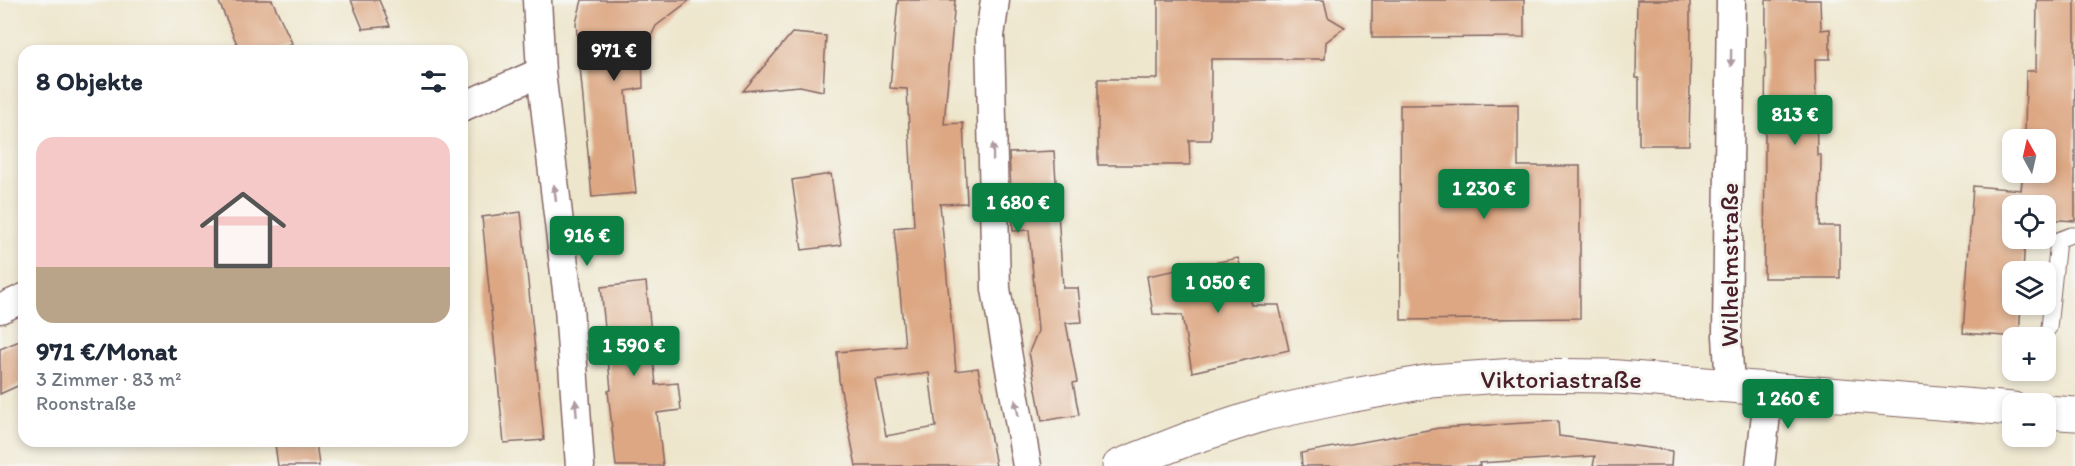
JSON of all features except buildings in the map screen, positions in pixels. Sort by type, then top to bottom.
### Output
[{"type":"main road","name":"Viktoriastraße","points":[[1119,466],[1188,439],[1265,414],[1431,381],[1515,375],[1606,376],[2002,408]]},
{"type":"main road","points":[[2056,413],[2075,414]]},
{"type":"street","points":[[537,0],[541,72],[569,307],[580,466]]},
{"type":"street","points":[[995,0],[990,36],[996,289],[1027,466]]},
{"type":"street","name":"Wilhelmstraße","points":[[1730,386],[1727,336],[1731,0]]},
{"type":"street","points":[[468,104],[541,72]]},
{"type":"street","points":[[0,309],[18,301]]},
{"type":"street","points":[[1760,466],[1769,389]]},
{"type":"lane","points":[[2049,327],[2058,240],[2075,235]]}]
